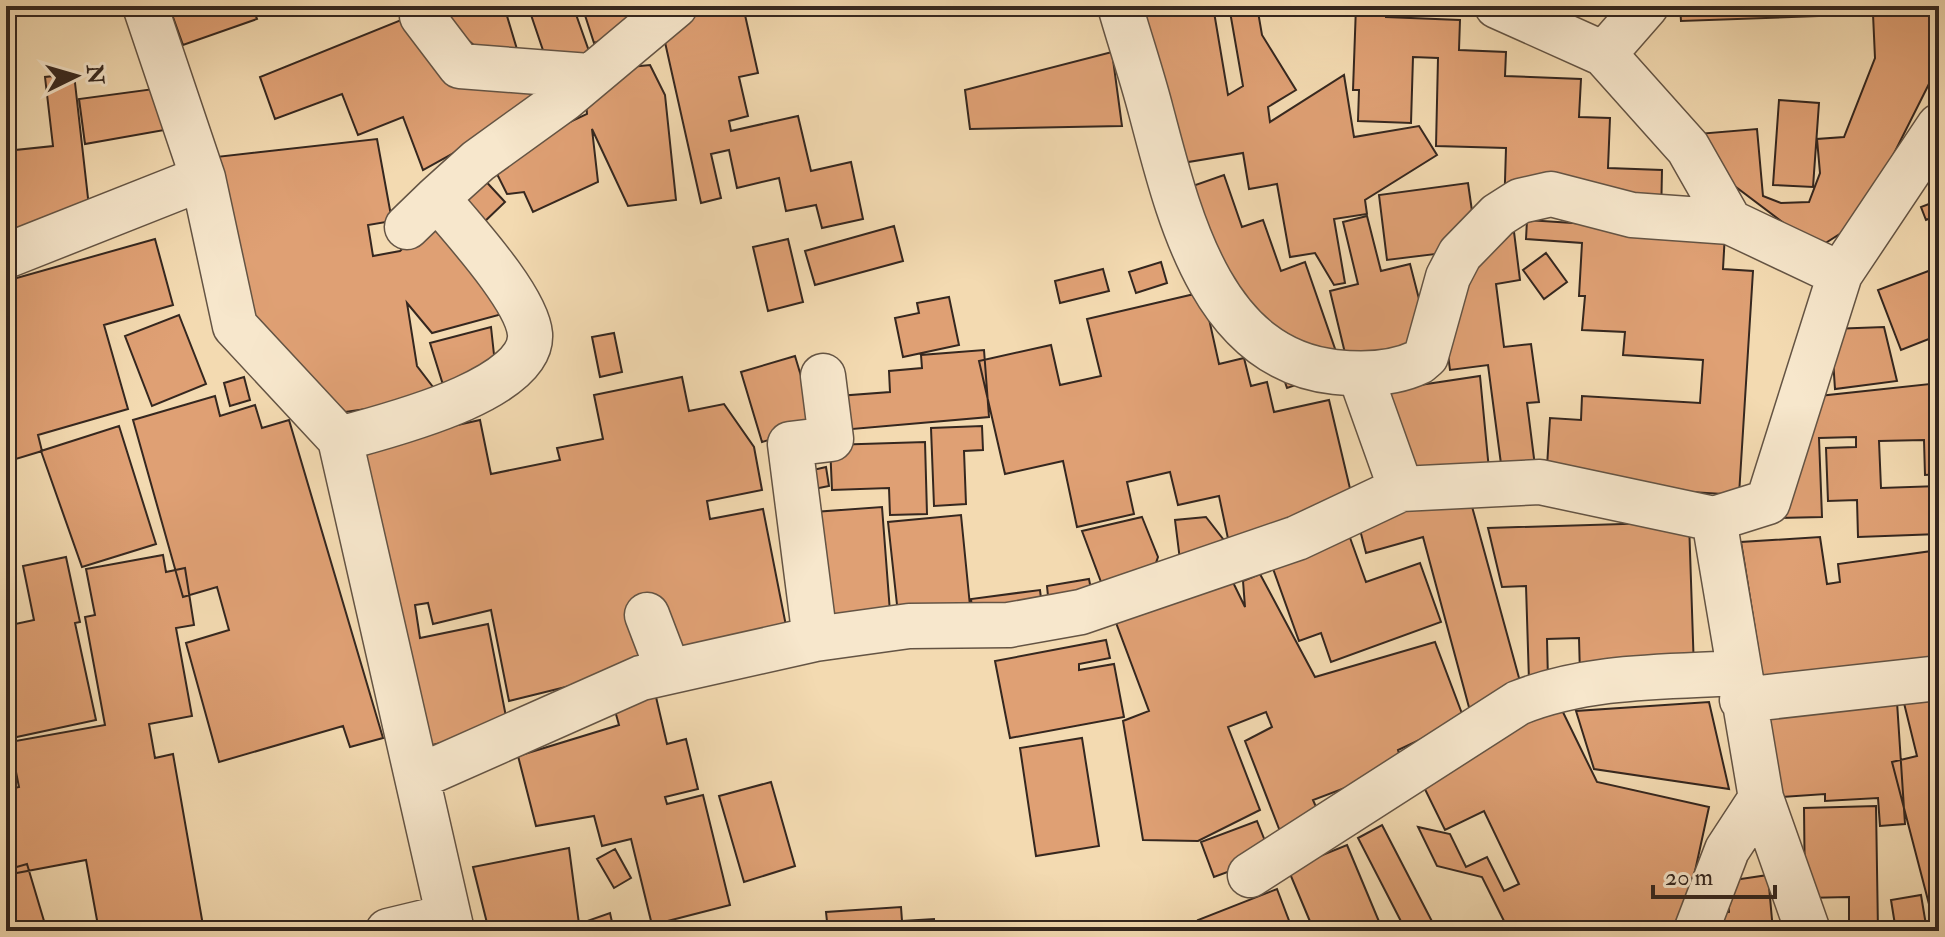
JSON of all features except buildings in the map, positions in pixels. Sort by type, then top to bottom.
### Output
[{"type":"street","points":[[145,6],[203,178],[235,326],[340,439],[449,924],[388,931]]},
{"type":"street","points":[[340,439],[461,400],[512,370],[529,347],[526,319],[519,302],[422,213],[478,161],[675,6]]},
{"type":"street","points":[[1120,6],[1188,240],[1207,278],[1233,316],[1289,360],[1317,370],[1360,374],[1411,366],[1426,356],[1448,277],[1460,254],[1498,215],[1520,201],[1551,194],[1632,215],[1730,222],[1840,274]]},
{"type":"street","points":[[1497,6],[1604,54],[1688,148],[1730,222]]},
{"type":"street","points":[[1604,54],[1646,6]]},
{"type":"street","points":[[422,16],[460,66],[589,76]]},
{"type":"street","points":[[418,777],[641,678],[668,670],[815,639],[909,626],[1009,625],[1081,612],[1297,538],[1401,489],[1540,482],[1714,519],[1768,502],[1840,274],[1939,126]]},
{"type":"street","points":[[6,256],[203,178]]},
{"type":"street","points":[[1360,374],[1401,489]]},
{"type":"street","points":[[815,639],[790,444],[831,439],[823,376]]},
{"type":"street","points":[[1714,519],[1761,798],[1808,931]]},
{"type":"street","points":[[647,615],[668,670]]},
{"type":"street","points":[[1250,875],[1518,703],[1555,689],[1603,681],[1740,686],[1939,678]]},
{"type":"street","points":[[1696,931],[1727,850],[1761,798]]}]
